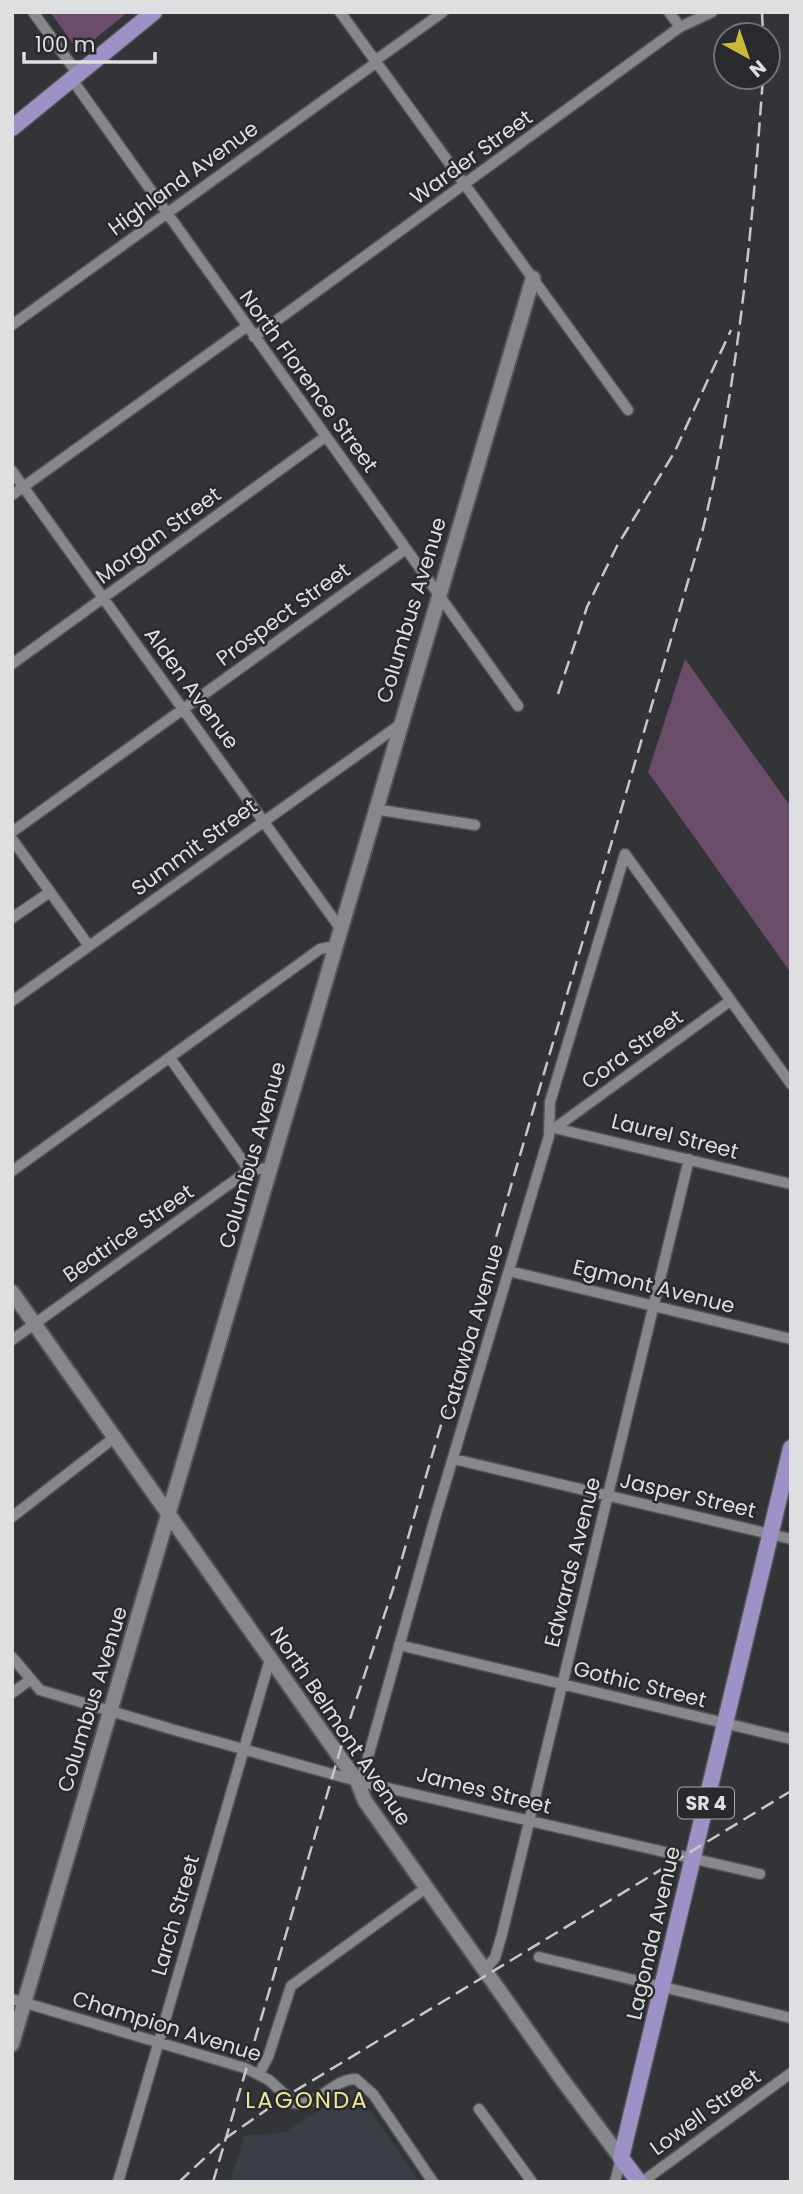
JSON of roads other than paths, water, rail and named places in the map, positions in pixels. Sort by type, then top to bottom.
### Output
[{"type":"main road","points":[[12,128],[153,14]]},
{"type":"main road","name":"Lagonda Avenue","points":[[621,2158],[791,1448]]},
{"type":"main road","name":"North Belmont Avenue","points":[[621,2158],[640,2182]]},
{"type":"street","name":"North Florence Street","points":[[33,12],[166,214],[518,706]]},
{"type":"street","points":[[340,12],[628,410]]},
{"type":"street","name":"Highland Avenue","points":[[12,325],[443,12]]},
{"type":"street","points":[[669,12],[680,27]]},
{"type":"street","name":"Warder Street","points":[[254,337],[680,27],[712,12]]},
{"type":"street","name":"Columbus Avenue","points":[[12,2044],[18,2001],[169,1515],[398,726],[533,278]]},
{"type":"street","points":[[12,495],[246,327]]},
{"type":"street","name":"Morgan Street","points":[[12,664],[325,437]]},
{"type":"street","name":"Alden Avenue","points":[[12,471],[340,928]]},
{"type":"street","name":"Prospect Street","points":[[12,832],[406,549]]},
{"type":"street","name":"Summit Street","points":[[12,1001],[398,726]]},
{"type":"street","points":[[374,809],[475,825]]},
{"type":"street","points":[[12,839],[89,946]]},
{"type":"street","name":"Catawba Avenue","points":[[357,1781],[365,1768],[553,1127],[550,1102],[625,854],[730,1001]]},
{"type":"street","points":[[12,918],[50,892]]},
{"type":"street","points":[[12,1171],[320,949],[335,946]]},
{"type":"street","points":[[730,1001],[791,1084]]},
{"type":"street","name":"Cora Street","points":[[553,1127],[730,1001]]},
{"type":"street","points":[[170,1058],[249,1170]]},
{"type":"street","name":"Laurel Street","points":[[553,1127],[791,1184]]},
{"type":"street","name":"Edwards Avenue","points":[[484,1970],[495,1958],[689,1159]]},
{"type":"street","name":"Beatrice Street","points":[[12,1340],[249,1170],[270,1168]]},
{"type":"street","name":"Egmont Avenue","points":[[509,1271],[791,1339]]},
{"type":"street","name":"North Belmont Avenue","points":[[12,1292],[357,1781],[365,1801],[426,1888],[621,2158]]},
{"type":"street","points":[[12,1517],[115,1437]]},
{"type":"street","name":"Jasper Street","points":[[454,1459],[791,1539]]},
{"type":"street","name":"Gothic Street","points":[[399,1645],[791,1739]]},
{"type":"street","name":"James Street","points":[[12,1657],[42,1691],[244,1750],[357,1781],[760,1874]]},
{"type":"street","name":"Larch Street","points":[[118,2182],[271,1659]]},
{"type":"street","points":[[12,1693],[30,1680]]},
{"type":"street","points":[[259,2074],[268,2057],[291,1986],[426,1888]]},
{"type":"street","points":[[539,1957],[791,2018]]},
{"type":"street","name":"Champion Avenue","points":[[18,2001],[259,2074],[288,2099],[300,2104],[316,2099],[348,2079],[362,2081],[433,2182]]},
{"type":"street","name":"Lowell Street","points":[[640,2182],[791,2073]]},
{"type":"street","points":[[479,2109],[532,2182]]},
{"type":"street","name":"Lagonda Avenue","points":[[615,2182],[621,2158]]},
{"type":"railway","points":[[762,12],[762,21]]},
{"type":"railway","points":[[213,2182],[344,1737],[393,1589],[701,537],[725,424],[742,309],[762,91]]},
{"type":"railway","points":[[558,694],[587,607],[617,546],[674,453],[731,330]]},
{"type":"railway","points":[[179,2182],[226,2138],[285,2097],[791,1791]]},
{"type":"district","name":"LAGONDA","points":[[307,2100]]}]
